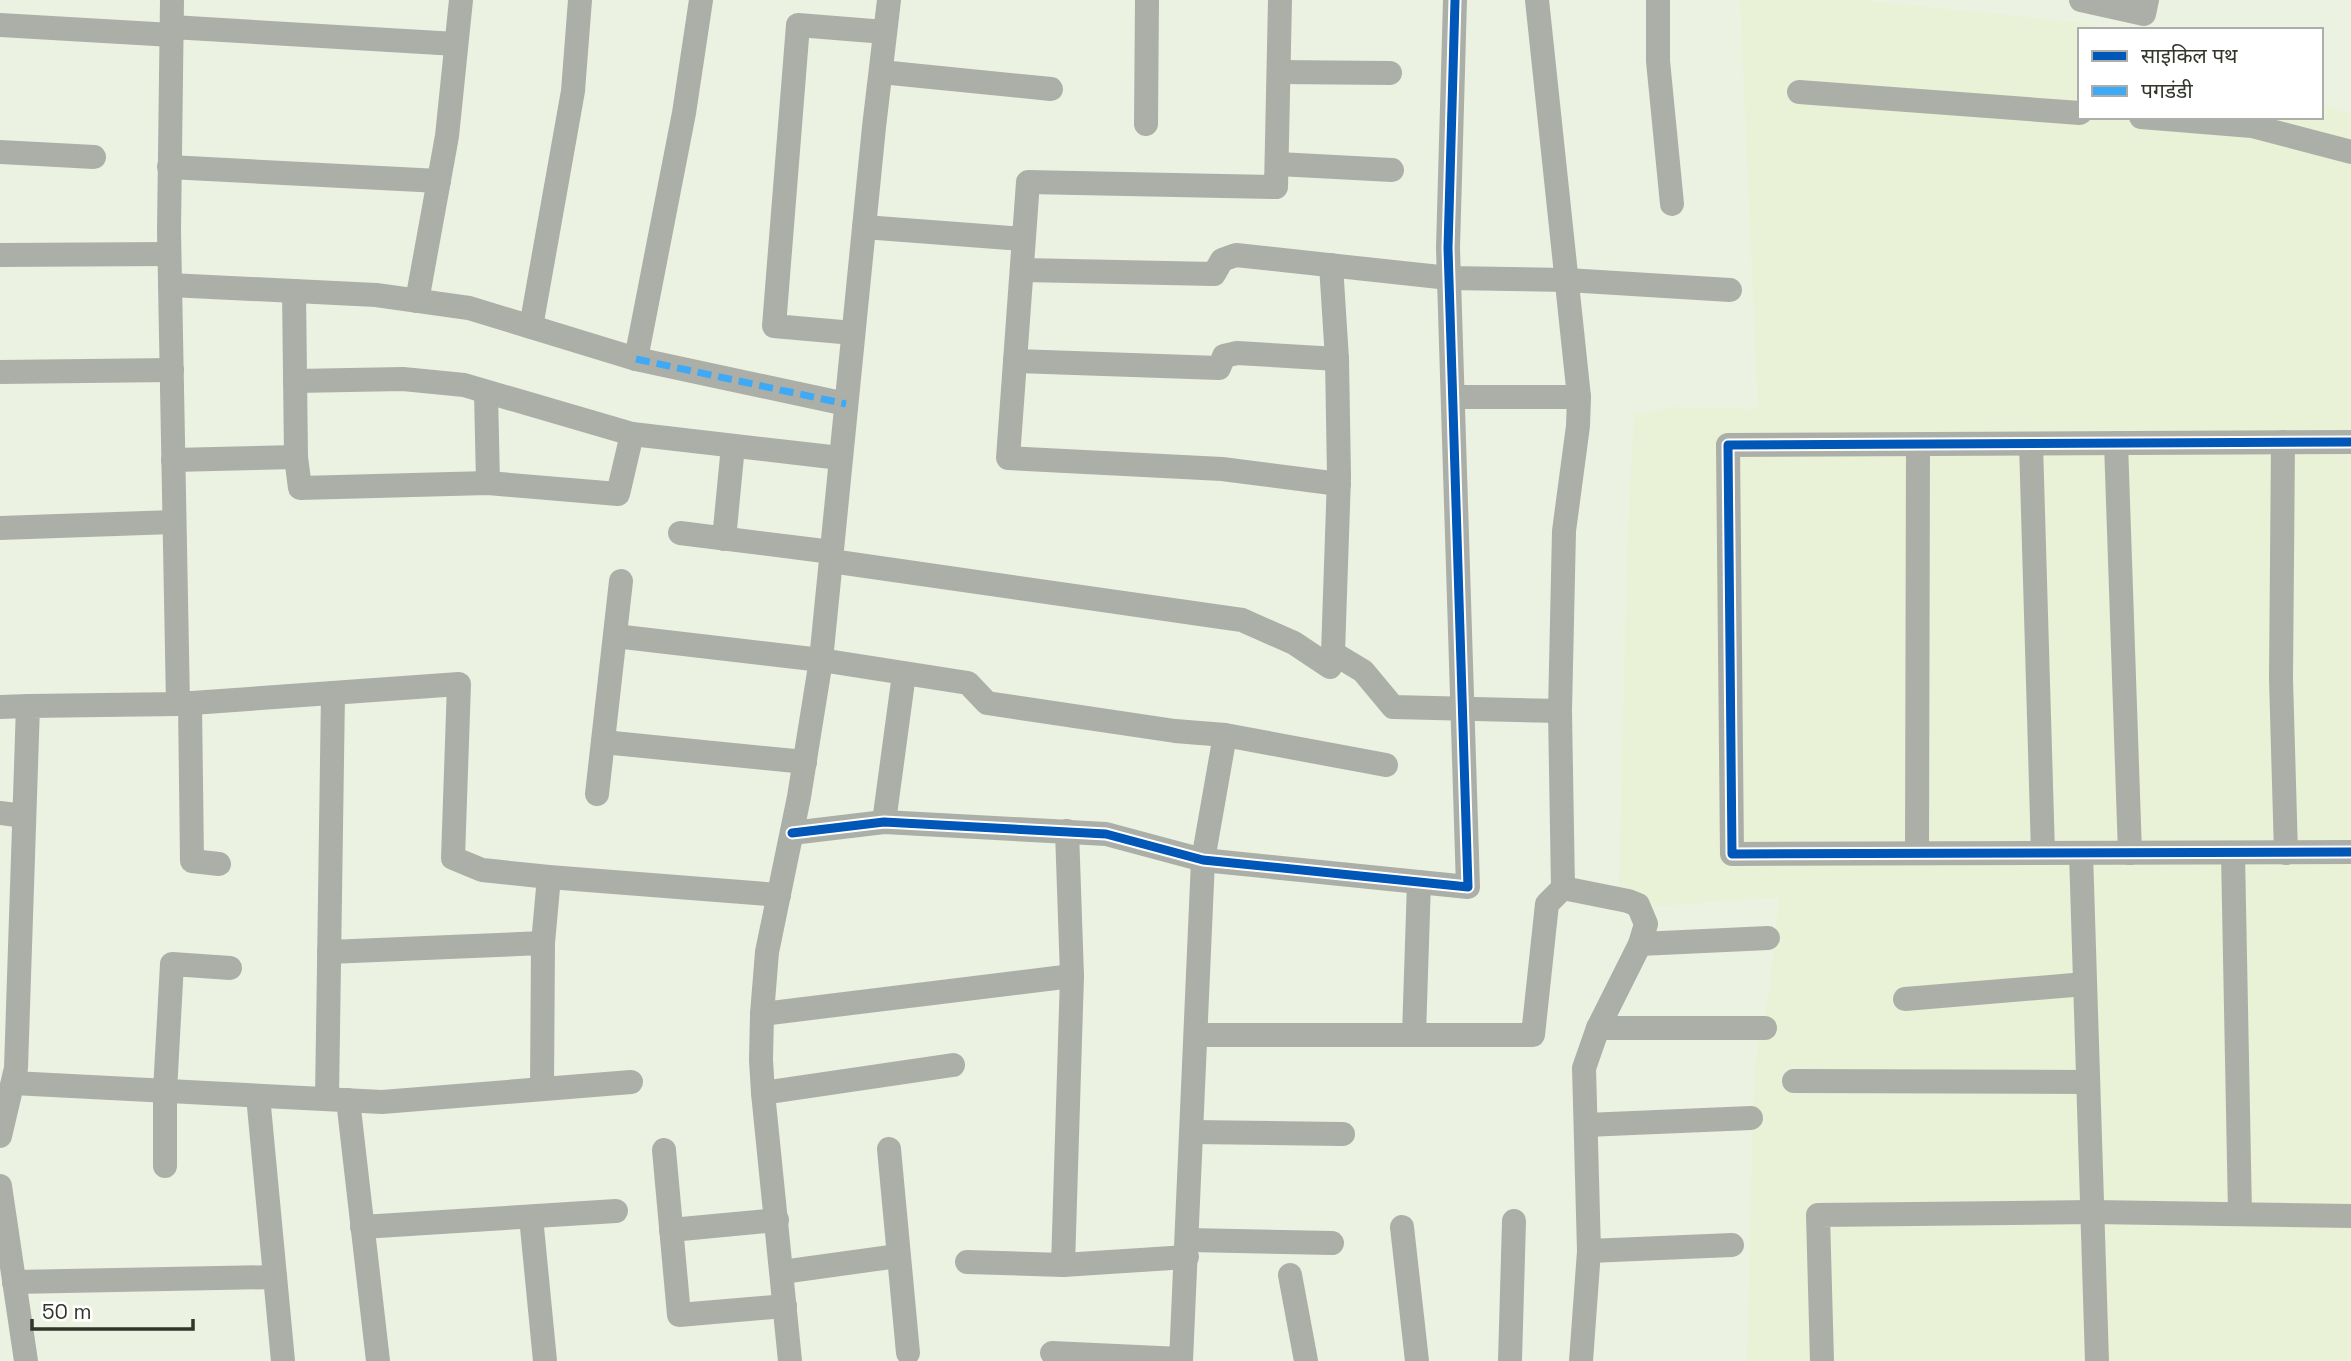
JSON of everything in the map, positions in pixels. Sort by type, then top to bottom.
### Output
[{"type":"street","points":[[172,0],[169,254],[174,522],[191,861],[219,864]]},
{"type":"street","points":[[417,301],[447,136],[461,0]]},
{"type":"street","points":[[531,327],[573,92],[580,0]]},
{"type":"street","points":[[636,359],[684,113],[701,0]]},
{"type":"street","points":[[790,1361],[763,1093],[762,1014],[767,952],[792,833],[821,660],[845,404],[889,0]]},
{"type":"street","points":[[1146,124],[1147,0]]},
{"type":"street","points":[[1280,0],[1276,187],[1028,182],[1008,458],[1222,469],[1339,484]]},
{"type":"street","points":[[792,833],[884,822],[1106,834],[1203,860],[1468,887],[1448,248],[1455,0]]},
{"type":"street","points":[[1196,1035],[1533,1035],[1548,904],[1563,888],[1560,711],[1564,531],[1578,426],[1579,397],[1537,0]]},
{"type":"street","points":[[1658,0],[1658,61],[1672,204]]},
{"type":"street","points":[[2081,0],[2144,14],[2147,0]]},
{"type":"street","points":[[0,25],[456,44]]},
{"type":"street","points":[[853,333],[774,326],[798,25],[885,32]]},
{"type":"street","points":[[881,72],[1051,89]]},
{"type":"street","points":[[1279,72],[1390,73]]},
{"type":"street","points":[[1799,92],[2078,113]]},
{"type":"street","points":[[2169,119],[2252,125],[2351,152]]},
{"type":"street","points":[[0,152],[94,157]]},
{"type":"street","points":[[1278,164],[1392,170]]},
{"type":"street","points":[[170,167],[439,181]]},
{"type":"street","points":[[864,227],[1024,239]]},
{"type":"street","points":[[0,256],[169,254]]},
{"type":"street","points":[[1023,270],[1214,274],[1222,260],[1236,256],[1449,278],[1567,280],[1730,290]]},
{"type":"street","points":[[680,533],[1242,620],[1294,643],[1330,667],[1334,653],[1339,484],[1337,359],[1331,265]]},
{"type":"street","points":[[170,285],[376,295],[469,308],[636,359],[845,404]]},
{"type":"street","points":[[294,291],[296,457],[300,488],[488,483],[618,494],[632,435]]},
{"type":"street","points":[[1015,361],[1219,368],[1224,356],[1237,354],[1337,359]]},
{"type":"street","points":[[0,372],[172,370]]},
{"type":"street","points":[[295,381],[403,379],[464,386],[632,435],[840,458]]},
{"type":"street","points":[[486,392],[488,483]]},
{"type":"street","points":[[1453,397],[1579,397]]},
{"type":"street","points":[[2283,442],[2281,679],[2286,852]]},
{"type":"street","points":[[2351,442],[1728,445],[1732,854],[2351,852]]},
{"type":"street","points":[[2116,443],[2130,853]]},
{"type":"street","points":[[1917,853],[1918,444]]},
{"type":"street","points":[[2031,444],[2043,853]]},
{"type":"street","points":[[724,539],[733,446]]},
{"type":"street","points":[[173,460],[296,457]]},
{"type":"street","points":[[0,528],[174,522]]},
{"type":"street","points":[[597,794],[621,581]]},
{"type":"street","points":[[615,636],[821,660],[968,683],[987,703],[1175,731],[1225,735],[1386,765]]},
{"type":"street","points":[[1334,653],[1363,671],[1393,707],[1560,711]]},
{"type":"street","points":[[884,822],[904,674]]},
{"type":"street","points":[[0,707],[184,703],[459,684],[453,858],[482,870],[779,895]]},
{"type":"street","points":[[333,693],[329,952],[338,1100],[362,1227],[377,1361]]},
{"type":"street","points":[[0,1136],[10,1073],[12,815],[28,706]]},
{"type":"street","points":[[1052,1353],[1181,1360],[1203,860],[1225,735]]},
{"type":"street","points":[[603,742],[805,762]]},
{"type":"street","points":[[1063,1265],[1072,976],[1067,831]]},
{"type":"street","points":[[2081,853],[2098,1361]]},
{"type":"street","points":[[2234,853],[2240,1214]]},
{"type":"street","points":[[542,1089],[543,943],[549,877]]},
{"type":"street","points":[[1414,1035],[1419,882]]},
{"type":"street","points":[[1563,888],[1638,905],[1646,924],[1640,944],[1598,1028],[1584,1068],[1589,1251],[1581,1361]]},
{"type":"street","points":[[1640,944],[1768,938]]},
{"type":"street","points":[[329,952],[543,943]]},
{"type":"street","points":[[165,1166],[165,1091],[172,964],[230,968]]},
{"type":"street","points":[[762,1014],[1072,976]]},
{"type":"street","points":[[1905,999],[2085,984]]},
{"type":"street","points":[[1598,1028],[1765,1028]]},
{"type":"street","points":[[763,1093],[953,1065]]},
{"type":"street","points":[[10,1073],[165,1091],[382,1102],[631,1082]]},
{"type":"street","points":[[1794,1081],[2088,1082]]},
{"type":"street","points":[[258,1096],[283,1361]]},
{"type":"street","points":[[1586,1125],[1751,1118]]},
{"type":"street","points":[[1192,1132],[1343,1134]]},
{"type":"street","points":[[889,1149],[908,1353]]},
{"type":"street","points":[[664,1150],[679,1315],[785,1306]]},
{"type":"street","points":[[0,1186],[26,1361]]},
{"type":"street","points":[[362,1227],[616,1211]]},
{"type":"street","points":[[1822,1361],[1818,1215],[2092,1212],[2351,1216]]},
{"type":"street","points":[[531,1217],[545,1361]]},
{"type":"street","points":[[671,1230],[777,1220]]},
{"type":"street","points":[[1510,1361],[1514,1221]]},
{"type":"street","points":[[1402,1227],[1417,1361]]},
{"type":"street","points":[[967,1262],[1063,1265],[1187,1249],[1332,1243]]},
{"type":"street","points":[[1589,1251],[1732,1245]]},
{"type":"street","points":[[782,1272],[898,1256]]},
{"type":"street","points":[[1290,1275],[1306,1361]]},
{"type":"street","points":[[14,1282],[275,1277]]},
{"type":"shaded area","points":[[1740,0],[1860,0],[2084,23],[2098,28],[2078,28],[2078,119],[2323,119],[2323,105],[2351,114],[2351,1361],[1747,1361],[1754,1067],[1769,992],[1779,897],[1652,907],[1619,888],[1627,550],[1634,415],[1670,407],[1758,409]]},
{"type":"marked path","points":[[636,359],[846,404]]},
{"type":"cycle path","points":[[792,833],[884,822],[1106,834],[1203,860],[1468,887],[1448,248],[1455,0]]},
{"type":"cycle path","points":[[2351,442],[1728,445],[1732,854],[2351,852]]}]
